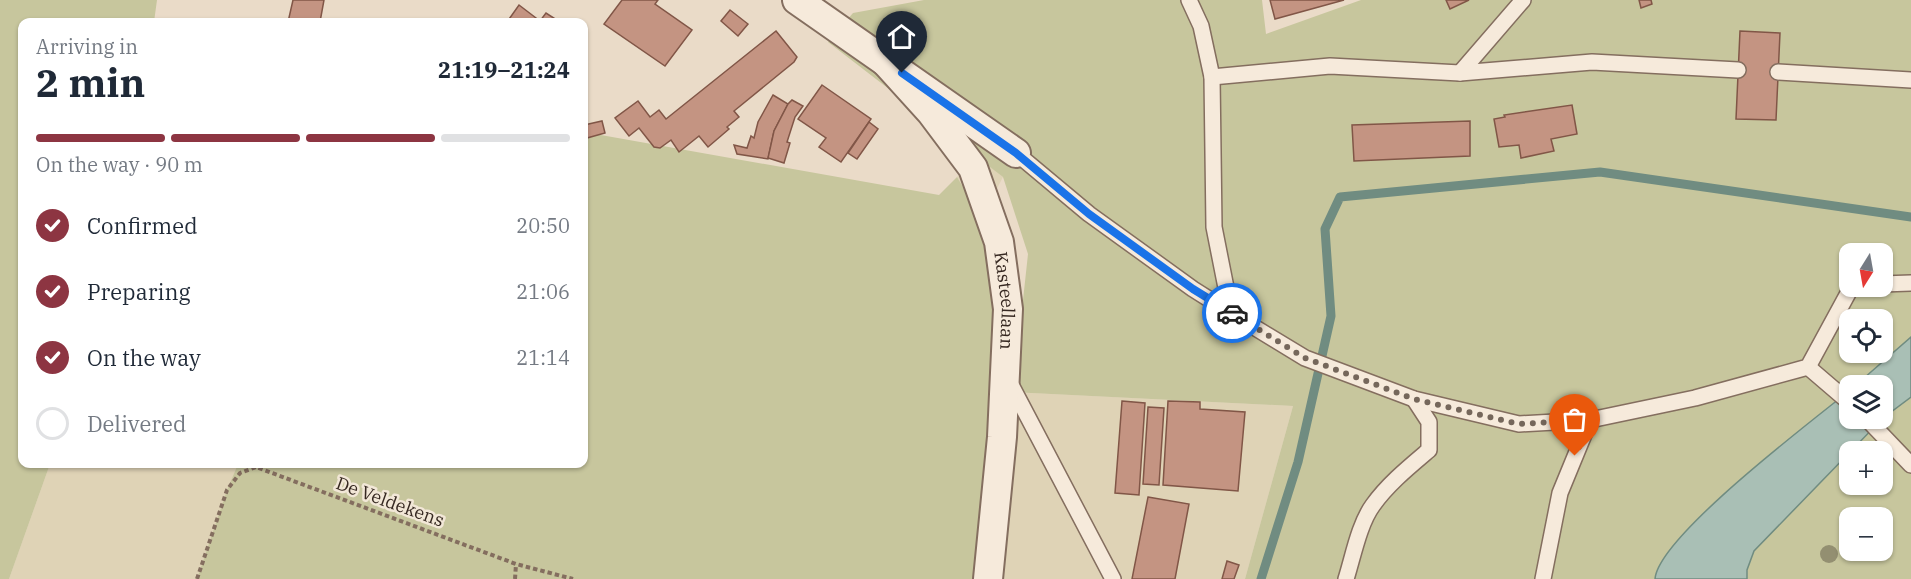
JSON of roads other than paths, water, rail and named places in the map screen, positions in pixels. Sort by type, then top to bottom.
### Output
[{"type":"street","name":"Kasteellaan","points":[[804,1],[883,60],[1016,153]]},
{"type":"street","name":"Kasteellaan","points":[[883,60],[931,112],[973,168],[999,242],[1008,309],[1002,437],[988,579]]},
{"type":"lane","points":[[1189,0],[1201,26],[1212,77],[1214,227],[1231,313]]},
{"type":"lane","points":[[1460,73],[1523,0]]},
{"type":"lane","points":[[1212,77],[1330,66],[1460,73],[1592,62],[1738,70]]},
{"type":"lane","points":[[1778,72],[1911,81]]},
{"type":"lane","points":[[1016,153],[1089,214],[1193,289],[1308,359],[1414,399],[1519,424],[1590,420],[1695,398],[1808,367],[1846,297]]},
{"type":"lane","points":[[1893,284],[1911,283]]},
{"type":"lane","points":[[1808,367],[1839,394]]},
{"type":"lane","points":[[1005,373],[1113,579]]},
{"type":"lane","points":[[1346,579],[1360,533],[1371,507],[1398,476],[1429,450],[1429,422],[1414,399]]},
{"type":"lane","points":[[1543,579],[1560,493],[1590,420]]},
{"type":"lane","points":[[1876,429],[1911,465]]},
{"type":"waterway","points":[[1261,579],[1298,462],[1331,316],[1325,229],[1340,197],[1600,172],[1911,217]]}]
